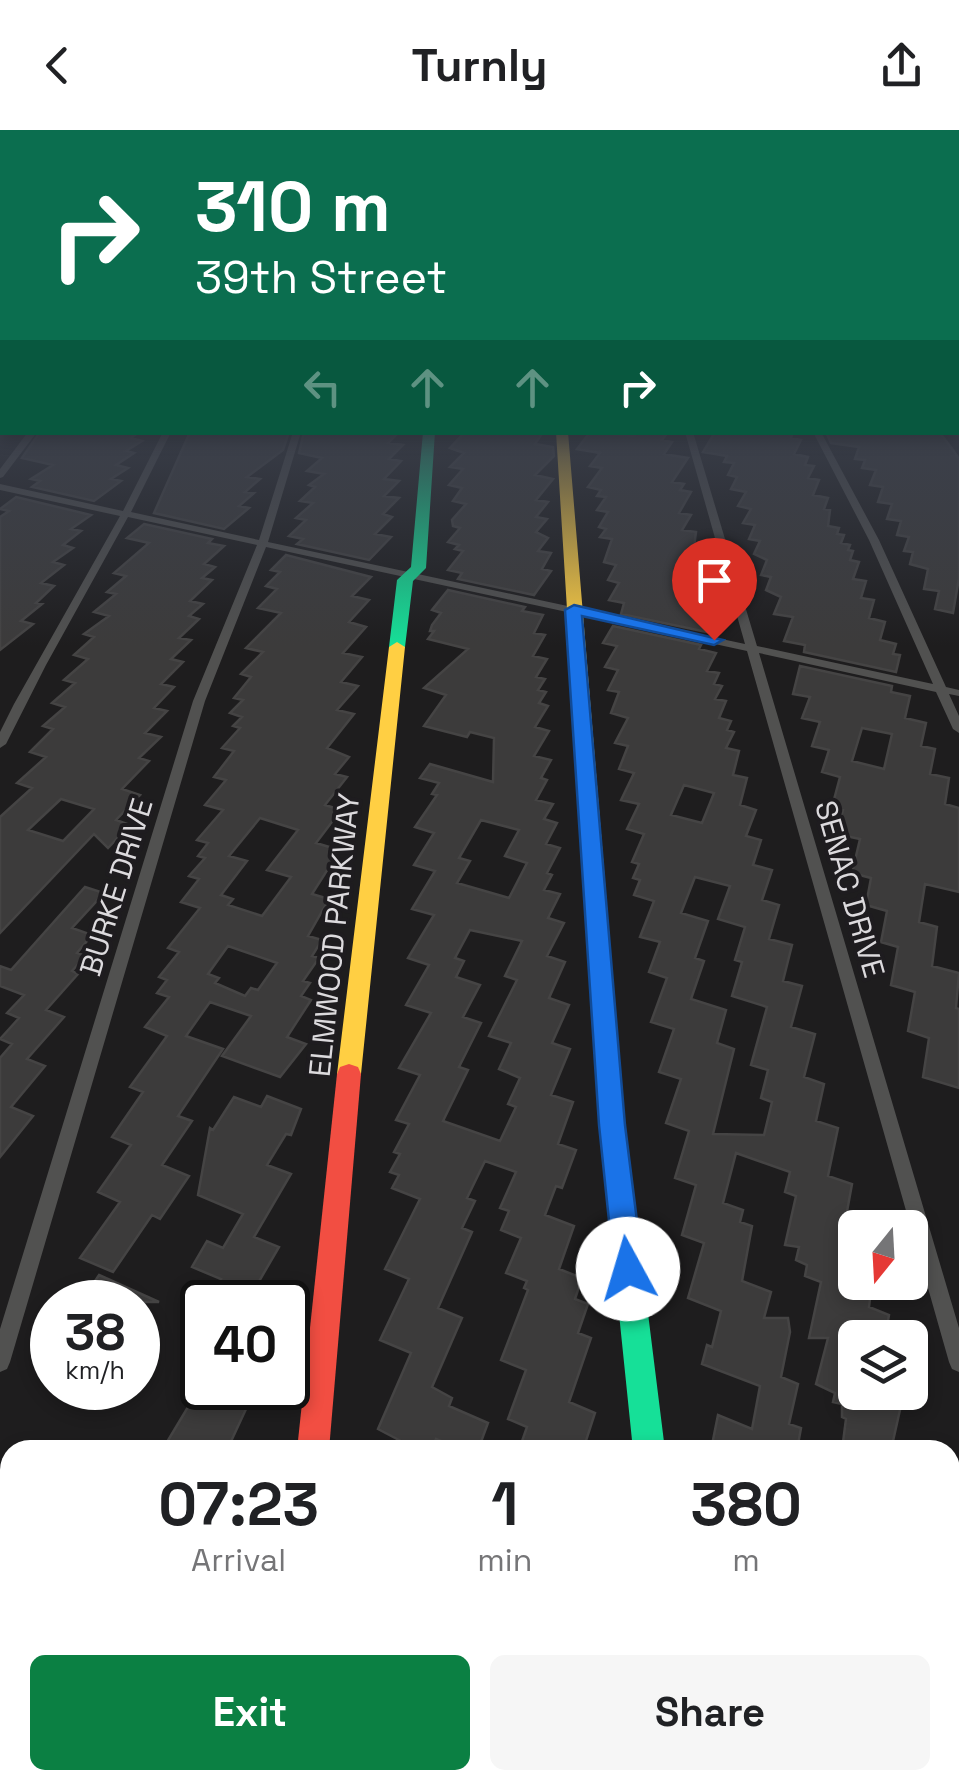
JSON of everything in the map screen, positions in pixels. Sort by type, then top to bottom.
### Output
[{"type":"street","points":[[25,491],[959,693]]},
{"type":"street","points":[[0,744],[37,666],[139,491]]},
{"type":"street","name":"BURKE DRIVE","points":[[0,1362],[199,701],[263,542],[279,491]]},
{"type":"street","name":"ELMWOOD PARKWAY","points":[[314,1440],[359,970],[405,580],[418,568],[424,491]]},
{"type":"street","points":[[566,491],[612,1125],[648,1440]]},
{"type":"street","name":"SENAC DRIVE","points":[[706,491],[959,1362]]},
{"type":"street","points":[[849,491],[959,728]]},
{"type":"building","points":[[52,491],[107,491],[94,501]]},
{"type":"building","points":[[164,491],[254,493],[239,506],[249,508],[224,529],[154,513]]},
{"type":"building","points":[[310,491],[389,491],[384,496],[399,498],[383,514],[392,517],[375,534],[391,537],[369,560],[297,544],[303,539],[289,536],[306,520],[296,518],[313,503],[300,501]]},
{"type":"building","points":[[460,491],[543,491],[536,500],[548,502],[536,517],[547,519],[536,532],[548,538],[538,551],[551,553],[542,569],[551,571],[534,595],[458,579],[462,573],[448,570],[463,551],[455,549],[459,545],[448,542],[460,528],[453,526],[452,520],[466,504],[453,501]]},
{"type":"building","points":[[600,491],[691,492],[679,513],[691,515],[682,530],[696,532],[694,547],[700,549],[697,555],[703,556],[698,565],[705,566],[701,573],[707,574],[702,584],[709,586],[700,605],[718,609],[707,632],[621,614],[624,603],[609,600],[619,583],[608,580],[616,565],[604,562],[612,539],[600,537],[606,529],[599,527],[608,512],[597,510],[606,497],[597,496]]},
{"type":"building","points":[[814,491],[813,495],[828,498],[824,509],[830,510],[828,526],[839,528],[837,534],[844,535],[841,543],[850,545],[848,550],[853,551],[850,560],[859,562],[853,579],[866,581],[861,598],[874,600],[869,618],[885,622],[880,640],[896,644],[893,654],[900,655],[896,672],[804,652],[805,645],[784,641],[793,617],[774,614],[781,597],[766,590],[771,577],[761,575],[767,560],[754,554],[760,541],[749,539],[755,525],[743,523],[751,509],[738,506],[746,492]]},
{"type":"building","points":[[882,491],[959,491],[959,578],[953,613],[935,609],[939,591],[924,589],[928,569],[910,564],[913,552],[904,551],[909,537],[897,535],[901,521],[887,519],[892,504],[878,502]]},
{"type":"building","points":[[16,497],[91,515],[71,529],[81,531],[63,545],[73,548],[53,562],[64,565],[41,583],[54,586],[36,603],[42,604],[21,621],[33,624],[0,650],[0,517],[9,511],[0,509]]},
{"type":"building","points":[[144,524],[212,539],[208,543],[224,546],[204,564],[215,567],[202,578],[212,580],[190,601],[203,604],[189,616],[199,619],[179,638],[191,640],[171,659],[183,662],[161,684],[174,687],[154,708],[167,711],[145,733],[161,737],[139,758],[149,761],[122,789],[140,795],[116,820],[130,825],[108,848],[94,834],[0,933],[0,817],[32,788],[17,783],[46,757],[30,752],[53,729],[43,726],[65,707],[52,703],[75,683],[64,680],[88,659],[74,655],[94,637],[84,634],[109,616],[94,612],[116,594],[107,592],[126,576],[114,573],[149,543],[127,538]],"holes":[[[61,799],[94,809],[63,841],[28,830]]]},
{"type":"building","points":[[286,555],[371,577],[352,596],[369,600],[349,622],[366,627],[343,653],[362,657],[341,682],[358,686],[337,710],[354,714],[327,748],[349,757],[335,774],[347,777],[325,805],[341,810],[316,843],[336,849],[331,856],[335,858],[312,894],[329,899],[308,936],[322,940],[312,956],[319,958],[303,981],[310,983],[301,996],[311,1000],[287,1037],[306,1044],[280,1077],[222,1056],[251,1016],[210,1002],[186,1036],[223,1049],[178,1116],[192,1121],[162,1165],[189,1176],[160,1219],[152,1215],[113,1272],[80,1258],[120,1202],[98,1192],[131,1145],[112,1137],[143,1092],[130,1087],[167,1036],[145,1027],[169,997],[157,993],[167,980],[159,977],[179,952],[168,948],[200,908],[181,902],[199,879],[189,876],[205,858],[198,856],[208,843],[197,840],[223,810],[205,805],[226,780],[214,777],[234,751],[222,748],[240,728],[233,726],[242,717],[230,713],[243,700],[234,698],[251,677],[241,674],[263,652],[246,648],[281,613],[258,608],[277,589],[266,586],[280,572],[271,570]],"holes":[[[260,818],[298,830],[267,870],[291,877],[262,916],[228,905],[233,899],[221,895],[247,861],[229,856]],[[228,946],[277,963],[258,990],[251,988],[245,996],[215,983],[219,978],[208,974]]]},
{"type":"building","points":[[448,590],[525,607],[522,611],[543,615],[534,633],[545,635],[533,656],[547,659],[536,677],[545,679],[538,690],[546,692],[539,703],[548,706],[535,727],[549,731],[534,756],[551,760],[541,778],[547,780],[536,800],[553,804],[544,819],[557,823],[546,844],[560,848],[547,873],[552,875],[544,890],[560,894],[548,918],[564,923],[547,956],[565,962],[549,998],[569,1005],[552,1043],[570,1049],[551,1095],[573,1102],[558,1144],[576,1150],[562,1188],[556,1186],[545,1215],[574,1226],[559,1269],[582,1278],[575,1299],[588,1304],[578,1333],[591,1338],[569,1402],[595,1413],[586,1440],[522,1440],[527,1427],[508,1419],[526,1370],[501,1360],[528,1290],[524,1288],[527,1281],[506,1273],[521,1238],[501,1230],[509,1211],[500,1208],[516,1172],[485,1161],[467,1198],[475,1201],[462,1228],[472,1232],[438,1308],[462,1318],[432,1387],[452,1398],[449,1406],[488,1423],[482,1440],[399,1440],[378,1429],[411,1353],[380,1340],[409,1279],[385,1269],[420,1199],[392,1188],[399,1175],[390,1172],[400,1154],[394,1152],[409,1124],[396,1120],[420,1075],[399,1068],[431,1013],[406,1005],[429,965],[408,958],[434,915],[412,909],[435,871],[414,865],[434,833],[415,827],[437,795],[432,794],[439,783],[420,778],[430,764],[493,782],[494,738],[470,732],[467,737],[424,726],[446,695],[424,688],[468,649],[428,639],[441,613],[432,610]],"holes":[[[481,820],[519,830],[505,856],[527,863],[509,898],[457,883],[470,861],[459,858]],[[470,930],[522,941],[505,976],[517,980],[489,1036],[511,1043],[499,1069],[520,1078],[508,1104],[516,1107],[500,1141],[443,1121],[468,1070],[459,1067],[481,1023],[463,1017],[480,985],[456,977],[464,961],[455,958]]]},
{"type":"building","points":[[613,626],[701,645],[699,649],[716,653],[707,671],[719,673],[714,684],[722,686],[715,699],[726,701],[719,718],[731,721],[727,730],[734,732],[726,748],[739,751],[733,775],[747,778],[740,805],[756,810],[746,836],[761,840],[753,865],[772,870],[762,900],[779,905],[769,939],[792,945],[783,981],[802,986],[791,1027],[815,1034],[804,1077],[824,1084],[816,1121],[838,1128],[828,1176],[852,1184],[847,1210],[838,1210],[838,1300],[870,1300],[869,1307],[889,1315],[888,1320],[838,1320],[838,1403],[833,1402],[835,1393],[816,1384],[828,1338],[809,1338],[821,1282],[805,1276],[807,1265],[796,1260],[799,1247],[785,1245],[796,1196],[785,1192],[790,1172],[736,1153],[723,1203],[743,1210],[740,1222],[752,1226],[742,1281],[771,1292],[764,1318],[788,1318],[790,1332],[781,1377],[798,1384],[789,1424],[801,1428],[799,1440],[713,1440],[718,1415],[752,1429],[760,1386],[702,1364],[707,1345],[712,1347],[721,1311],[688,1298],[704,1243],[682,1235],[696,1185],[675,1178],[689,1131],[666,1123],[681,1079],[659,1072],[674,1029],[651,1022],[667,978],[649,972],[660,942],[640,937],[654,901],[634,895],[640,880],[633,878],[639,864],[632,862],[644,834],[627,829],[639,804],[621,800],[634,773],[619,769],[628,746],[615,743],[628,718],[611,713],[619,692],[608,690],[618,670],[605,667],[617,646],[603,643]],"holes":[[[684,785],[714,793],[702,823],[671,815]],[[695,877],[730,886],[718,919],[745,927],[735,960],[742,962],[732,996],[767,1007],[751,1065],[768,1070],[761,1098],[772,1102],[764,1135],[713,1134],[734,1049],[717,1043],[726,1010],[691,999],[704,961],[695,958],[708,921],[681,913]]]},
{"type":"building","points":[[800,666],[892,686],[891,692],[910,696],[905,718],[926,723],[921,746],[935,749],[930,774],[949,778],[945,804],[959,808],[959,892],[925,884],[919,922],[937,927],[932,966],[959,973],[959,1088],[923,1077],[929,1038],[908,1031],[915,992],[891,985],[898,947],[881,942],[887,911],[866,905],[871,878],[852,873],[860,839],[841,835],[843,810],[832,807],[840,777],[822,772],[829,750],[812,746],[820,722],[802,718],[810,697],[793,694]],"holes":[[[862,728],[892,734],[884,769],[852,761]]]},
{"type":"building","points":[[85,887],[104,893],[72,928],[92,935],[77,953],[86,956],[72,971],[78,974],[46,1010],[64,1017],[27,1059],[45,1066],[11,1107],[33,1116],[0,1157],[0,1058],[12,1044],[0,1039],[19,1018],[7,1013],[24,995],[0,986],[0,966],[11,970]]},
{"type":"building","points":[[267,1096],[301,1109],[291,1135],[286,1134],[267,1165],[291,1174],[254,1237],[279,1247],[260,1280],[220,1280],[192,1267],[207,1241],[223,1248],[243,1214],[198,1195],[210,1128],[213,1130],[234,1097],[261,1107]]},
{"type":"building","points":[[186,1410],[246,1410],[232,1440],[168,1440]]},
{"type":"building","points":[[842,1410],[900,1410],[893,1440],[843,1440],[846,1419]]},
{"type":"traffic: fast","points":[[397,647],[405,580],[418,568],[424,491]]},
{"type":"traffic: fast","points":[[628,1265],[648,1440]]},
{"type":"traffic: slow","points":[[566,491],[612,1125],[628,1265]]},
{"type":"traffic: slow","points":[[349,1074],[397,647]]},
{"type":"traffic: jam","points":[[314,1440],[349,1074]]},
{"type":"route","points":[[628,1269],[612,1125],[574,610],[714,640]]}]
